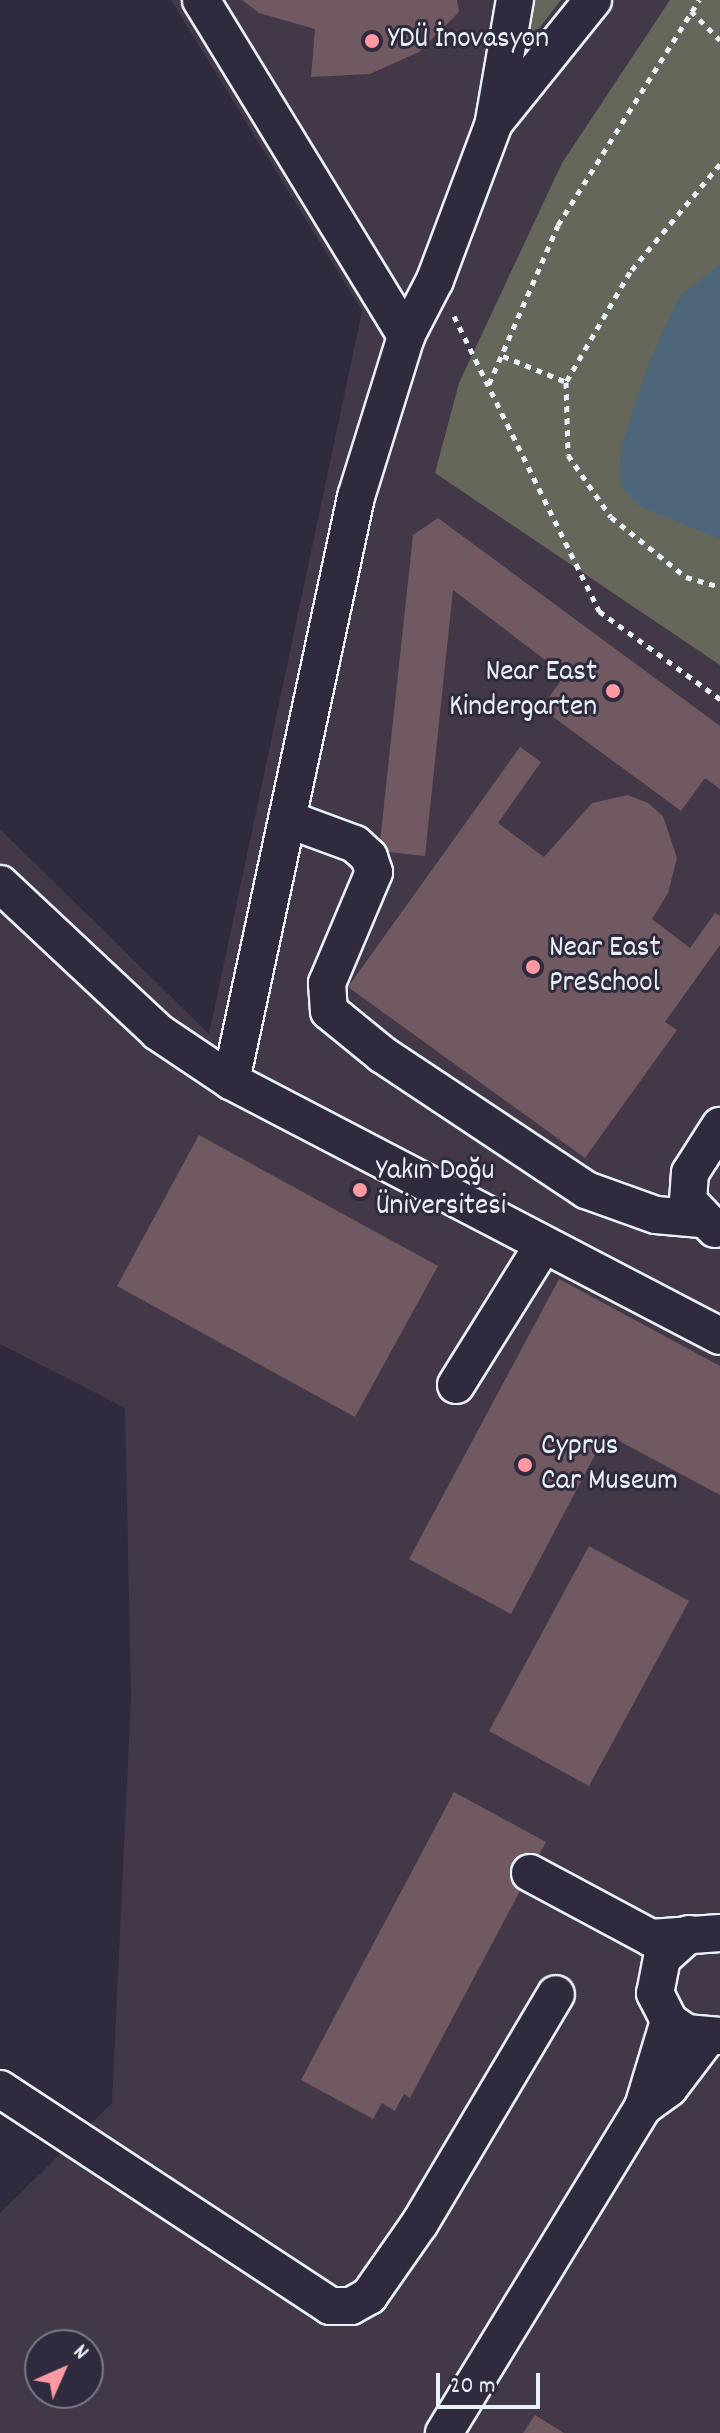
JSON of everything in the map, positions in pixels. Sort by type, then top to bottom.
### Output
[{"type":"street","points":[[201,0],[406,336]]},
{"type":"street","points":[[231,1081],[356,497],[406,336],[435,280],[494,123],[515,0]]},
{"type":"street","points":[[494,123],[593,0]]},
{"type":"street","points":[[287,819],[355,844],[369,857],[374,872],[327,983],[329,1011],[383,1055],[586,1190],[656,1215],[711,1226]]},
{"type":"street","points":[[0,884],[158,1032],[231,1081],[542,1247],[720,1336]]},
{"type":"street","points":[[711,1226],[688,1201],[690,1173],[720,1126]]},
{"type":"street","points":[[456,1385],[542,1247]]},
{"type":"street","points":[[530,1873],[624,1928],[651,1938],[709,1930]]},
{"type":"street","points":[[624,1928],[644,1949],[655,1975],[655,1993],[669,2021],[686,2033],[713,2037]]},
{"type":"street","points":[[655,1975],[673,1943],[709,1930]]},
{"type":"street","points":[[0,2089],[330,2306],[351,2306],[369,2296],[420,2223],[556,1994]]},
{"type":"street","points":[[444,2433],[643,2107],[669,2021]]},
{"type":"street","points":[[643,2107],[669,2088],[713,2037]]},
{"type":"path","points":[[489,385],[558,225],[699,0]]},
{"type":"path","points":[[691,11],[720,40]]},
{"type":"path","points":[[720,164],[630,272],[566,382],[568,455],[611,517],[686,577],[720,587]]},
{"type":"path","points":[[435,280],[599,611],[720,699]]},
{"type":"path","points":[[503,356],[566,382]]},
{"type":"shaded area","name":"Yakın Doğu Üniversitesi","points":[[171,0],[720,0],[720,2433],[0,2433],[0,2213],[112,2103],[131,1696],[125,1408],[0,1344],[0,829],[209,1034],[362,311]]},
{"type":"green space","points":[[527,0],[561,0],[520,53]]},
{"type":"green space","points":[[670,0],[720,0],[720,665],[435,473],[459,383],[562,163]]},
{"type":"water","points":[[720,264],[720,539],[639,506],[624,490],[619,472],[621,448],[648,365],[679,297]]},
{"type":"building","name":"YDÜ İnovasyon","points":[[242,0],[457,0],[459,12],[419,52],[370,74],[311,77],[315,29],[259,13]]},
{"type":"building","name":"Near East Kindergarten","points":[[438,518],[720,726],[720,789],[705,778],[681,811],[541,708],[565,675],[453,590],[425,856],[379,851],[413,535]]},
{"type":"building","name":"Near East PreSchool","points":[[520,747],[541,762],[498,823],[544,857],[592,803],[628,795],[648,803],[663,816],[677,858],[668,893],[652,919],[690,948],[715,913],[720,916],[720,945],[665,1022],[677,1030],[585,1158],[348,987]]},
{"type":"building","points":[[199,1135],[438,1266],[355,1417],[117,1286]]},
{"type":"building","name":"Cyprus Car Museum","points":[[559,1279],[720,1366],[720,1495],[606,1434],[511,1614],[409,1559]]},
{"type":"building","points":[[589,1546],[689,1601],[589,1786],[489,1731]]},
{"type":"building","points":[[454,1792],[546,1842],[410,2098],[404,2094],[395,2111],[382,2103],[373,2119],[301,2080]]},
{"type":"building","points":[[535,2415],[564,2433],[523,2433]]},
{"type":"place","name":"YDÜ İnovasyon","points":[[372,41]]},
{"type":"place","name":"Near East Kindergarten","points":[[613,691]]},
{"type":"place","name":"Near East PreSchool","points":[[533,967]]},
{"type":"place","name":"Yakın Doğu Üniversitesi","points":[[360,1190]]},
{"type":"place","name":"Cyprus Car Museum","points":[[525,1465]]}]
